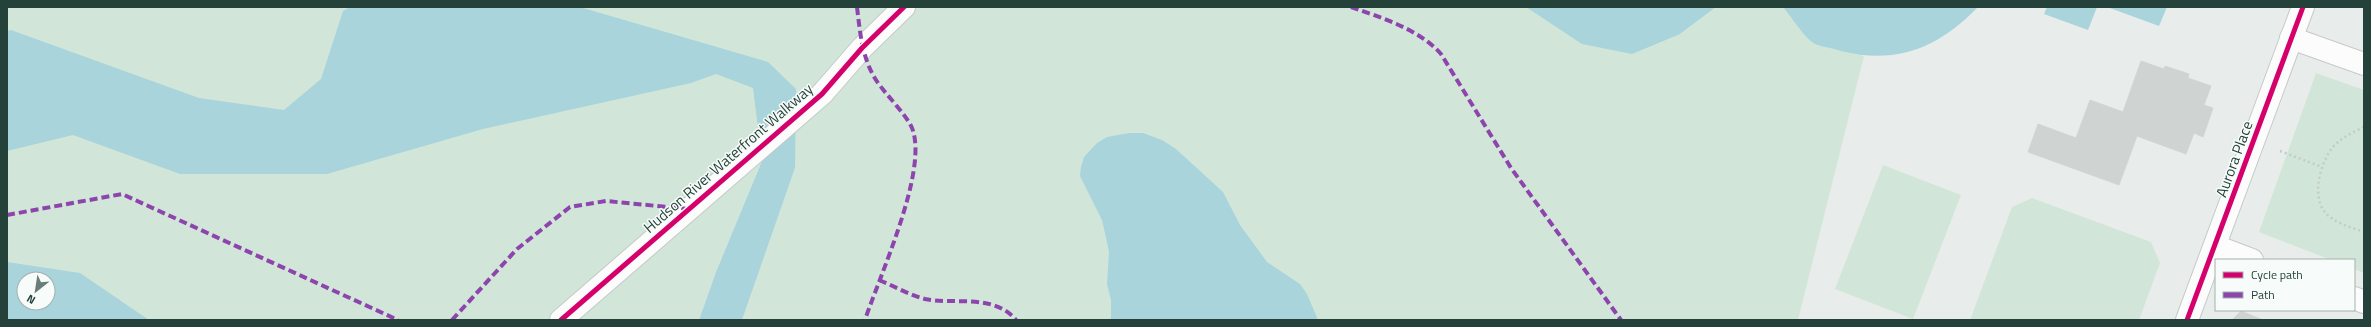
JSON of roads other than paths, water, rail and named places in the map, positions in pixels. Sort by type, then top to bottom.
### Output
[{"type":"street","name":"Hudson River Waterfront Walkway","points":[[561,320],[822,94],[862,48],[904,7]]},
{"type":"street","name":"Aurora Place","points":[[2187,320],[2303,7]]},
{"type":"street","points":[[2291,38],[2364,64]]},
{"type":"street","points":[[2214,246],[2249,259]]},
{"type":"water","points":[[350,7],[580,7],[768,62],[796,89],[795,168],[742,320],[699,320],[716,272],[762,161],[753,88],[716,74],[691,83],[483,129],[327,174],[180,174],[73,135],[7,151],[7,31],[11,30],[199,98],[284,110],[321,79],[343,11]]},
{"type":"water","points":[[1526,7],[1716,7],[1680,34],[1632,54],[1582,44]]},
{"type":"water","points":[[1783,7],[1978,7],[1948,33],[1932,43],[1916,50],[1880,56],[1861,55],[1841,51],[1811,42]]},
{"type":"water","points":[[2047,7],[2097,7],[2088,30],[2044,14]]},
{"type":"water","points":[[2107,7],[2167,7],[2159,26]]},
{"type":"water","points":[[1129,133],[1143,133],[1162,140],[1176,149],[1223,192],[1240,225],[1267,262],[1300,284],[1307,294],[1318,320],[1111,320],[1111,300],[1107,284],[1109,252],[1105,233],[1102,220],[1080,176],[1084,157],[1097,143],[1107,137]]},
{"type":"water","points":[[7,262],[80,273],[149,320],[7,320]]}]
